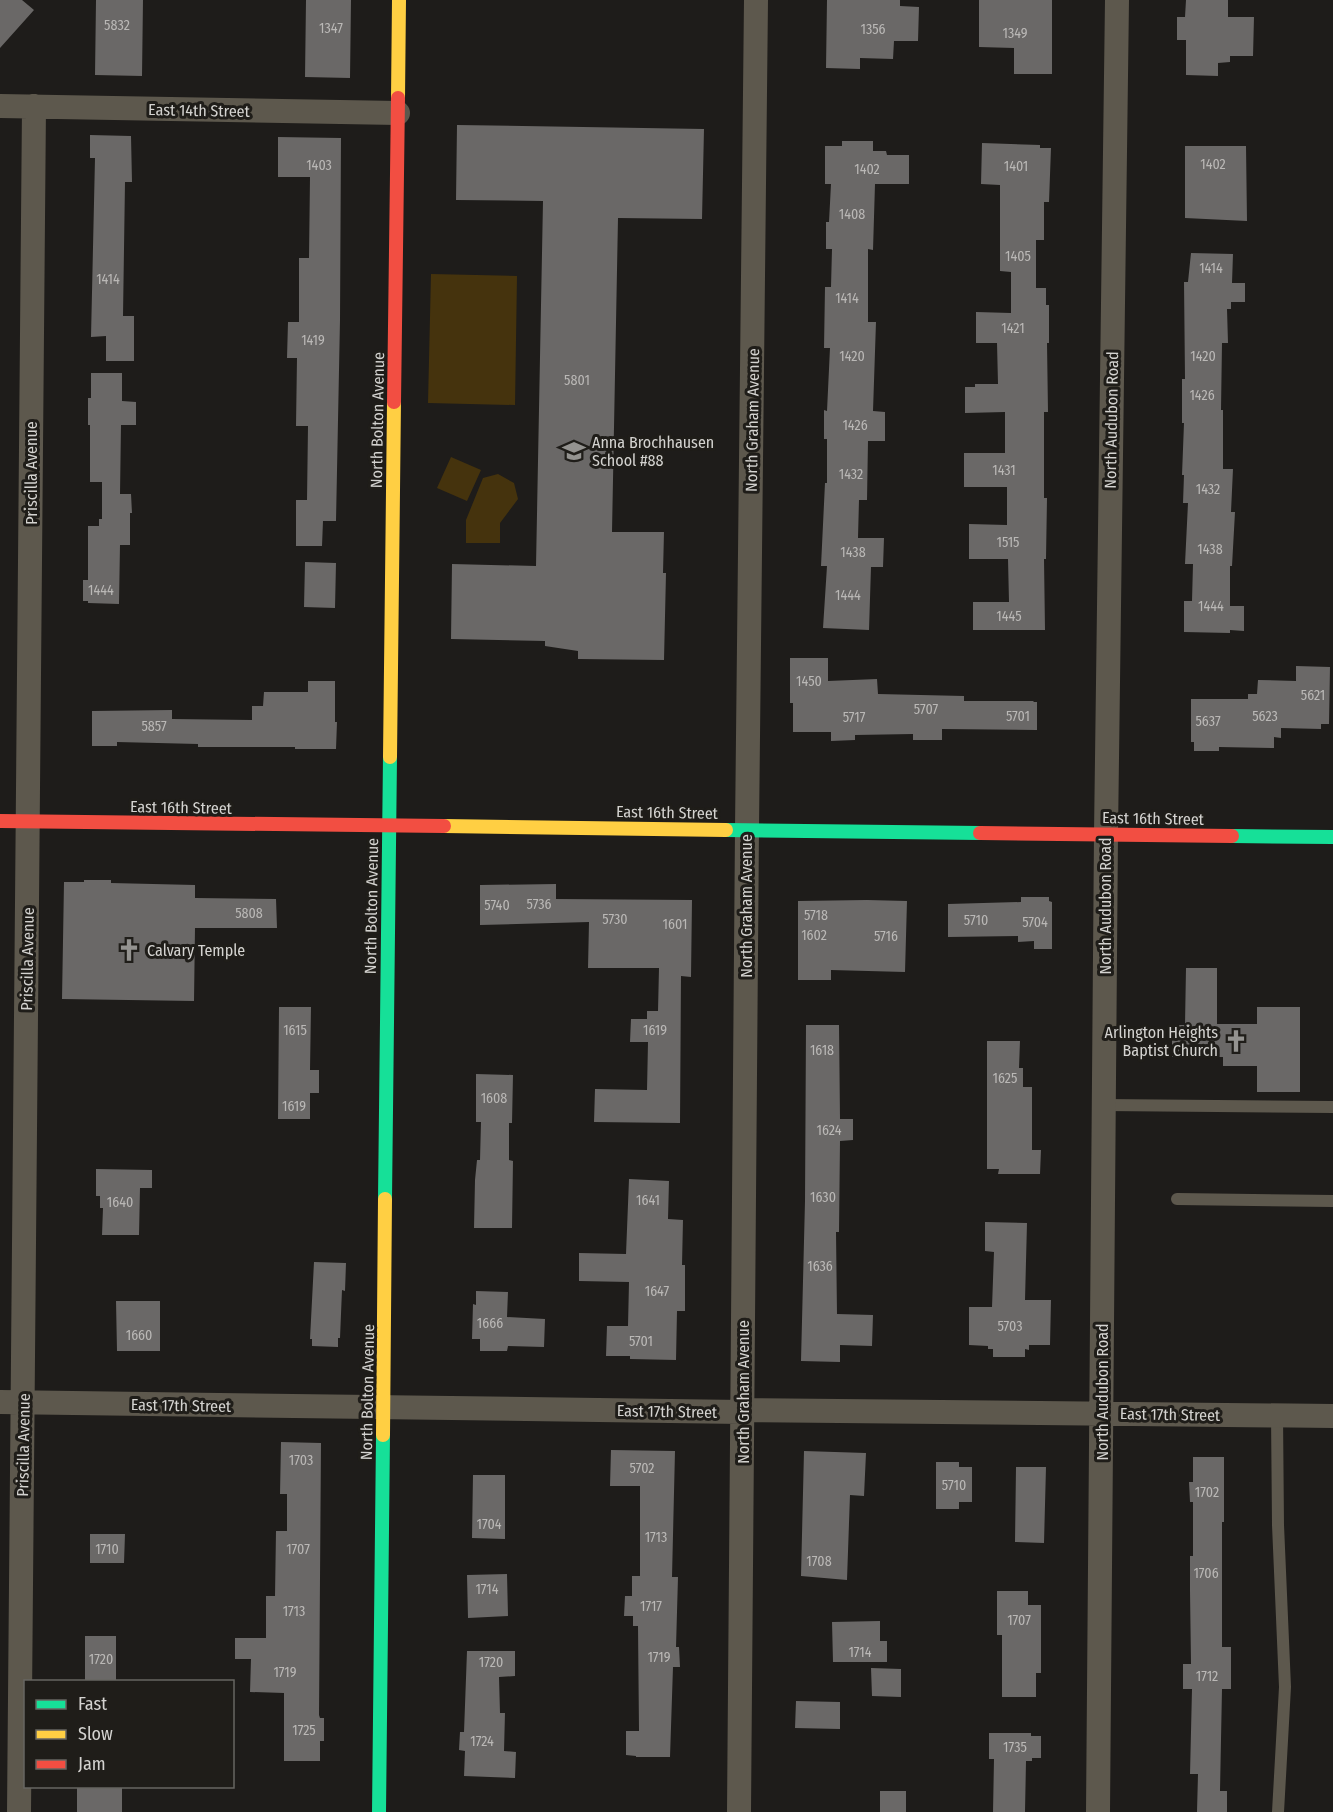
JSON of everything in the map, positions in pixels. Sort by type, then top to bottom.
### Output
[{"type":"street","name":"North Bolton Avenue","points":[[379,1812],[388,826],[399,0]]},
{"type":"street","name":"North Graham Avenue","points":[[739,1812],[756,0]]},
{"type":"street","name":"North Audubon Road","points":[[1098,1812],[1106,834],[1117,0]]},
{"type":"street","name":"East 14th Street","points":[[0,106],[398,113]]},
{"type":"street","name":"Priscilla Avenue","points":[[19,1812],[12,1402],[29,821],[34,106]]},
{"type":"street","name":"East 16th Street","points":[[0,821],[1333,837]]},
{"type":"street","name":"East 17th Street","points":[[12,1402],[742,1412],[758,1410],[1333,1416]]},
{"type":"lane","points":[[1104,1105],[1333,1107]]},
{"type":"lane","points":[[1177,1199],[1333,1201]]},
{"type":"lane","points":[[1277,1415],[1278,1525],[1285,1687],[1278,1812]]},
{"type":"shaded area","points":[[431,274],[517,276],[515,405],[428,403]]},
{"type":"shaded area","points":[[451,457],[481,470],[467,501],[437,488]]},
{"type":"shaded area","points":[[498,474],[514,483],[518,499],[500,523],[500,543],[466,543],[466,520],[483,478]]},
{"type":"building","points":[[0,0],[22,0],[34,10],[0,48]]},
{"type":"building","points":[[96,0],[143,0],[142,76],[95,75]]},
{"type":"building","points":[[306,0],[351,0],[350,78],[305,77]]},
{"type":"building","points":[[827,0],[900,0],[900,6],[919,7],[918,41],[894,41],[893,59],[860,58],[860,69],[826,68]]},
{"type":"building","points":[[979,0],[1052,0],[1052,74],[1014,74],[1014,48],[979,47]]},
{"type":"building","points":[[1186,0],[1228,0],[1228,17],[1254,17],[1253,56],[1230,56],[1230,62],[1218,63],[1218,76],[1186,75],[1186,40],[1177,40],[1177,17],[1185,17]]},
{"type":"building","points":[[457,125],[704,129],[702,219],[618,218],[612,532],[664,532],[663,573],[666,573],[664,660],[578,659],[578,651],[545,646],[545,641],[451,639],[452,564],[536,566],[543,201],[456,200]]},
{"type":"building","points":[[90,135],[131,136],[132,182],[125,182],[123,316],[134,316],[134,361],[106,361],[106,336],[91,337],[95,158],[90,158]]},
{"type":"building","points":[[278,137],[341,138],[336,521],[323,521],[322,546],[296,546],[296,500],[307,500],[308,426],[296,426],[297,358],[287,358],[288,322],[299,322],[299,258],[309,258],[310,177],[278,177]]},
{"type":"building","points":[[842,141],[873,141],[873,151],[886,151],[887,155],[909,155],[909,184],[875,184],[873,250],[868,249],[868,322],[876,322],[873,411],[885,412],[885,441],[868,441],[867,500],[859,500],[858,538],[884,538],[883,567],[871,567],[869,630],[823,628],[827,566],[821,566],[825,483],[827,483],[827,439],[824,439],[824,410],[827,411],[830,348],[824,348],[825,287],[831,287],[832,249],[826,249],[826,222],[829,222],[831,184],[825,184],[825,146],[842,146]]},
{"type":"building","points":[[982,143],[1040,145],[1040,148],[1051,148],[1049,202],[1044,202],[1044,240],[1036,240],[1036,288],[1046,288],[1046,305],[1049,305],[1048,412],[1044,412],[1044,498],[1047,498],[1046,559],[1044,559],[1045,630],[973,630],[973,602],[1009,602],[1008,559],[969,559],[969,524],[1007,525],[1007,487],[964,487],[964,453],[1005,453],[1005,412],[965,413],[965,387],[975,387],[975,384],[998,384],[997,343],[976,343],[976,312],[1011,313],[1011,272],[1000,271],[1000,185],[981,184]]},
{"type":"building","points":[[1185,146],[1246,146],[1247,221],[1185,218]]},
{"type":"building","points":[[1191,253],[1233,254],[1232,283],[1245,283],[1245,302],[1231,302],[1231,309],[1227,309],[1228,343],[1222,343],[1223,469],[1233,469],[1231,512],[1235,512],[1232,566],[1230,566],[1230,606],[1244,606],[1244,631],[1230,630],[1230,633],[1184,632],[1184,601],[1192,601],[1193,564],[1185,564],[1188,503],[1183,503],[1184,475],[1182,475],[1184,423],[1182,423],[1182,379],[1185,379],[1184,282],[1188,282]]},
{"type":"building","points":[[91,373],[122,373],[122,401],[136,402],[136,425],[121,425],[120,494],[131,494],[132,513],[130,513],[130,545],[120,545],[119,604],[83,601],[83,580],[88,580],[88,526],[99,526],[99,519],[102,519],[102,482],[90,482],[88,398],[91,398]]},
{"type":"building","points":[[305,562],[336,563],[335,608],[304,607]]},
{"type":"building","points":[[790,658],[828,658],[828,681],[877,679],[878,694],[964,696],[964,701],[1034,701],[1037,702],[1037,730],[942,729],[942,740],[913,740],[913,734],[855,735],[855,740],[831,741],[831,732],[793,732],[793,703],[790,703]]},
{"type":"building","points":[[1296,666],[1330,667],[1329,724],[1321,724],[1321,729],[1281,728],[1281,738],[1274,737],[1274,748],[1219,747],[1219,751],[1194,751],[1194,742],[1191,742],[1191,699],[1248,699],[1248,694],[1257,694],[1258,680],[1296,681]]},
{"type":"building","points":[[308,681],[335,681],[336,749],[198,747],[198,744],[117,742],[117,746],[92,746],[92,711],[172,710],[172,719],[252,720],[252,706],[263,706],[264,692],[308,692]]},
{"type":"building","name":"Calvary Temple","points":[[84,880],[195,885],[195,898],[276,899],[277,928],[195,928],[194,1001],[62,999],[64,882],[84,882]]},
{"type":"building","points":[[556,884],[556,899],[692,900],[691,977],[681,976],[680,1123],[594,1122],[595,1089],[647,1090],[648,1042],[630,1042],[631,1019],[647,1019],[647,1011],[658,1011],[659,968],[588,968],[589,922],[480,925],[480,885]]},
{"type":"building","points":[[1021,897],[1049,897],[1049,901],[1052,902],[1052,949],[1034,949],[1034,941],[1018,942],[1018,936],[948,937],[948,904],[1021,902]]},
{"type":"building","points":[[798,901],[907,901],[905,972],[831,970],[831,980],[798,980]]},
{"type":"building","name":"Arlington Heights Baptist Church","points":[[1186,968],[1217,968],[1217,1024],[1257,1024],[1257,1007],[1300,1007],[1300,1092],[1257,1092],[1257,1066],[1223,1066],[1223,1057],[1172,1057],[1172,1025],[1185,1025]]},
{"type":"building","points":[[279,1007],[311,1007],[310,1070],[319,1070],[319,1093],[310,1093],[310,1119],[278,1119]]},
{"type":"building","points":[[806,1025],[839,1025],[840,1119],[853,1119],[853,1140],[840,1141],[839,1232],[836,1232],[837,1314],[873,1315],[872,1346],[840,1345],[840,1362],[801,1361]]},
{"type":"building","points":[[987,1041],[1020,1041],[1019,1068],[1023,1068],[1023,1087],[1032,1087],[1032,1150],[1041,1150],[1040,1174],[998,1174],[999,1169],[987,1169]]},
{"type":"building","points":[[476,1074],[513,1075],[512,1123],[509,1123],[509,1160],[513,1161],[512,1228],[474,1228],[475,1180],[477,1160],[480,1160],[481,1122],[476,1122]]},
{"type":"building","points":[[96,1169],[152,1170],[152,1188],[140,1188],[139,1235],[102,1235],[103,1208],[100,1208],[100,1196],[96,1196]]},
{"type":"building","points":[[629,1179],[669,1181],[668,1219],[683,1220],[682,1265],[685,1265],[685,1311],[677,1311],[676,1360],[606,1356],[607,1326],[628,1326],[629,1282],[579,1281],[579,1253],[626,1254]]},
{"type":"building","points":[[985,1222],[1027,1223],[1025,1300],[1051,1300],[1050,1345],[1029,1345],[1029,1350],[1025,1349],[1025,1357],[993,1357],[993,1349],[988,1349],[988,1346],[969,1345],[969,1307],[992,1307],[994,1252],[985,1251]]},
{"type":"building","points":[[314,1262],[346,1263],[338,1347],[312,1346],[312,1339],[310,1339]]},
{"type":"building","points":[[476,1291],[508,1292],[507,1317],[545,1319],[544,1347],[508,1346],[507,1351],[480,1351],[480,1339],[472,1339],[473,1304],[476,1305]]},
{"type":"building","points":[[116,1301],[160,1301],[160,1351],[117,1351]]},
{"type":"building","points":[[281,1442],[321,1443],[319,1715],[320,1718],[324,1718],[324,1741],[320,1741],[320,1761],[284,1761],[284,1693],[250,1692],[251,1659],[235,1659],[235,1638],[266,1638],[266,1596],[275,1596],[276,1531],[287,1531],[287,1494],[280,1494]]},
{"type":"building","points":[[611,1450],[675,1451],[672,1577],[678,1577],[676,1647],[679,1647],[680,1667],[673,1667],[670,1757],[626,1755],[626,1731],[639,1731],[638,1626],[633,1626],[633,1616],[624,1616],[625,1596],[632,1596],[632,1576],[640,1576],[640,1486],[610,1486]]},
{"type":"building","points":[[804,1451],[866,1453],[864,1496],[850,1495],[847,1580],[801,1576]]},
{"type":"building","points":[[1193,1457],[1224,1457],[1222,1647],[1231,1647],[1231,1689],[1222,1689],[1220,1791],[1227,1791],[1227,1812],[1197,1812],[1198,1774],[1190,1774],[1192,1689],[1183,1689],[1183,1664],[1191,1664],[1190,1556],[1193,1556],[1193,1502],[1190,1502],[1189,1482],[1193,1482]]},
{"type":"building","points":[[936,1462],[959,1462],[959,1467],[972,1467],[972,1502],[959,1502],[959,1509],[936,1509]]},
{"type":"building","points":[[1016,1467],[1046,1467],[1044,1543],[1015,1542]]},
{"type":"building","points":[[473,1475],[505,1475],[505,1539],[472,1538]]},
{"type":"building","points":[[90,1534],[125,1534],[124,1563],[90,1563]]},
{"type":"building","points":[[507,1574],[508,1616],[468,1618],[467,1575]]},
{"type":"building","points":[[997,1591],[1028,1591],[1028,1605],[1041,1605],[1041,1673],[1036,1673],[1036,1697],[1002,1697],[1002,1635],[997,1635]]},
{"type":"building","points":[[880,1621],[880,1641],[887,1641],[887,1662],[833,1662],[832,1622]]},
{"type":"building","points":[[85,1636],[116,1636],[116,1680],[85,1680]]},
{"type":"building","points":[[467,1651],[515,1651],[515,1676],[499,1677],[500,1713],[505,1713],[504,1751],[516,1752],[515,1778],[464,1776],[465,1751],[459,1750],[460,1732],[464,1732]]},
{"type":"building","points":[[871,1668],[901,1669],[901,1697],[872,1696]]},
{"type":"building","points":[[796,1701],[840,1702],[840,1729],[795,1728]]},
{"type":"building","points":[[989,1733],[1031,1733],[1031,1736],[1041,1736],[1041,1758],[1026,1761],[1025,1812],[993,1812],[994,1759],[989,1759]]},
{"type":"building","points":[[77,1788],[122,1788],[122,1812],[77,1812]]},
{"type":"building","points":[[880,1791],[906,1791],[906,1812],[880,1812]]},
{"type":"traffic: fast","points":[[385,1199],[390,757]]},
{"type":"traffic: fast","points":[[726,830],[980,833]]},
{"type":"traffic: fast","points":[[1232,836],[1333,837]]},
{"type":"traffic: fast","points":[[379,1812],[383,1435]]},
{"type":"traffic: slow","points":[[398,98],[399,0]]},
{"type":"traffic: slow","points":[[390,757],[394,402]]},
{"type":"traffic: slow","points":[[444,826],[726,830]]},
{"type":"traffic: slow","points":[[383,1435],[385,1199]]},
{"type":"traffic: jam","points":[[394,402],[398,98]]},
{"type":"traffic: jam","points":[[0,821],[444,826]]},
{"type":"traffic: jam","points":[[980,833],[1232,836]]},
{"type":"place","name":"Anna Brochhausen School #88","points":[[574,451]]},
{"type":"place","name":"Calvary Temple","points":[[129,950]]},
{"type":"place","name":"Arlington Heights Baptist Church","points":[[1236,1041]]}]
